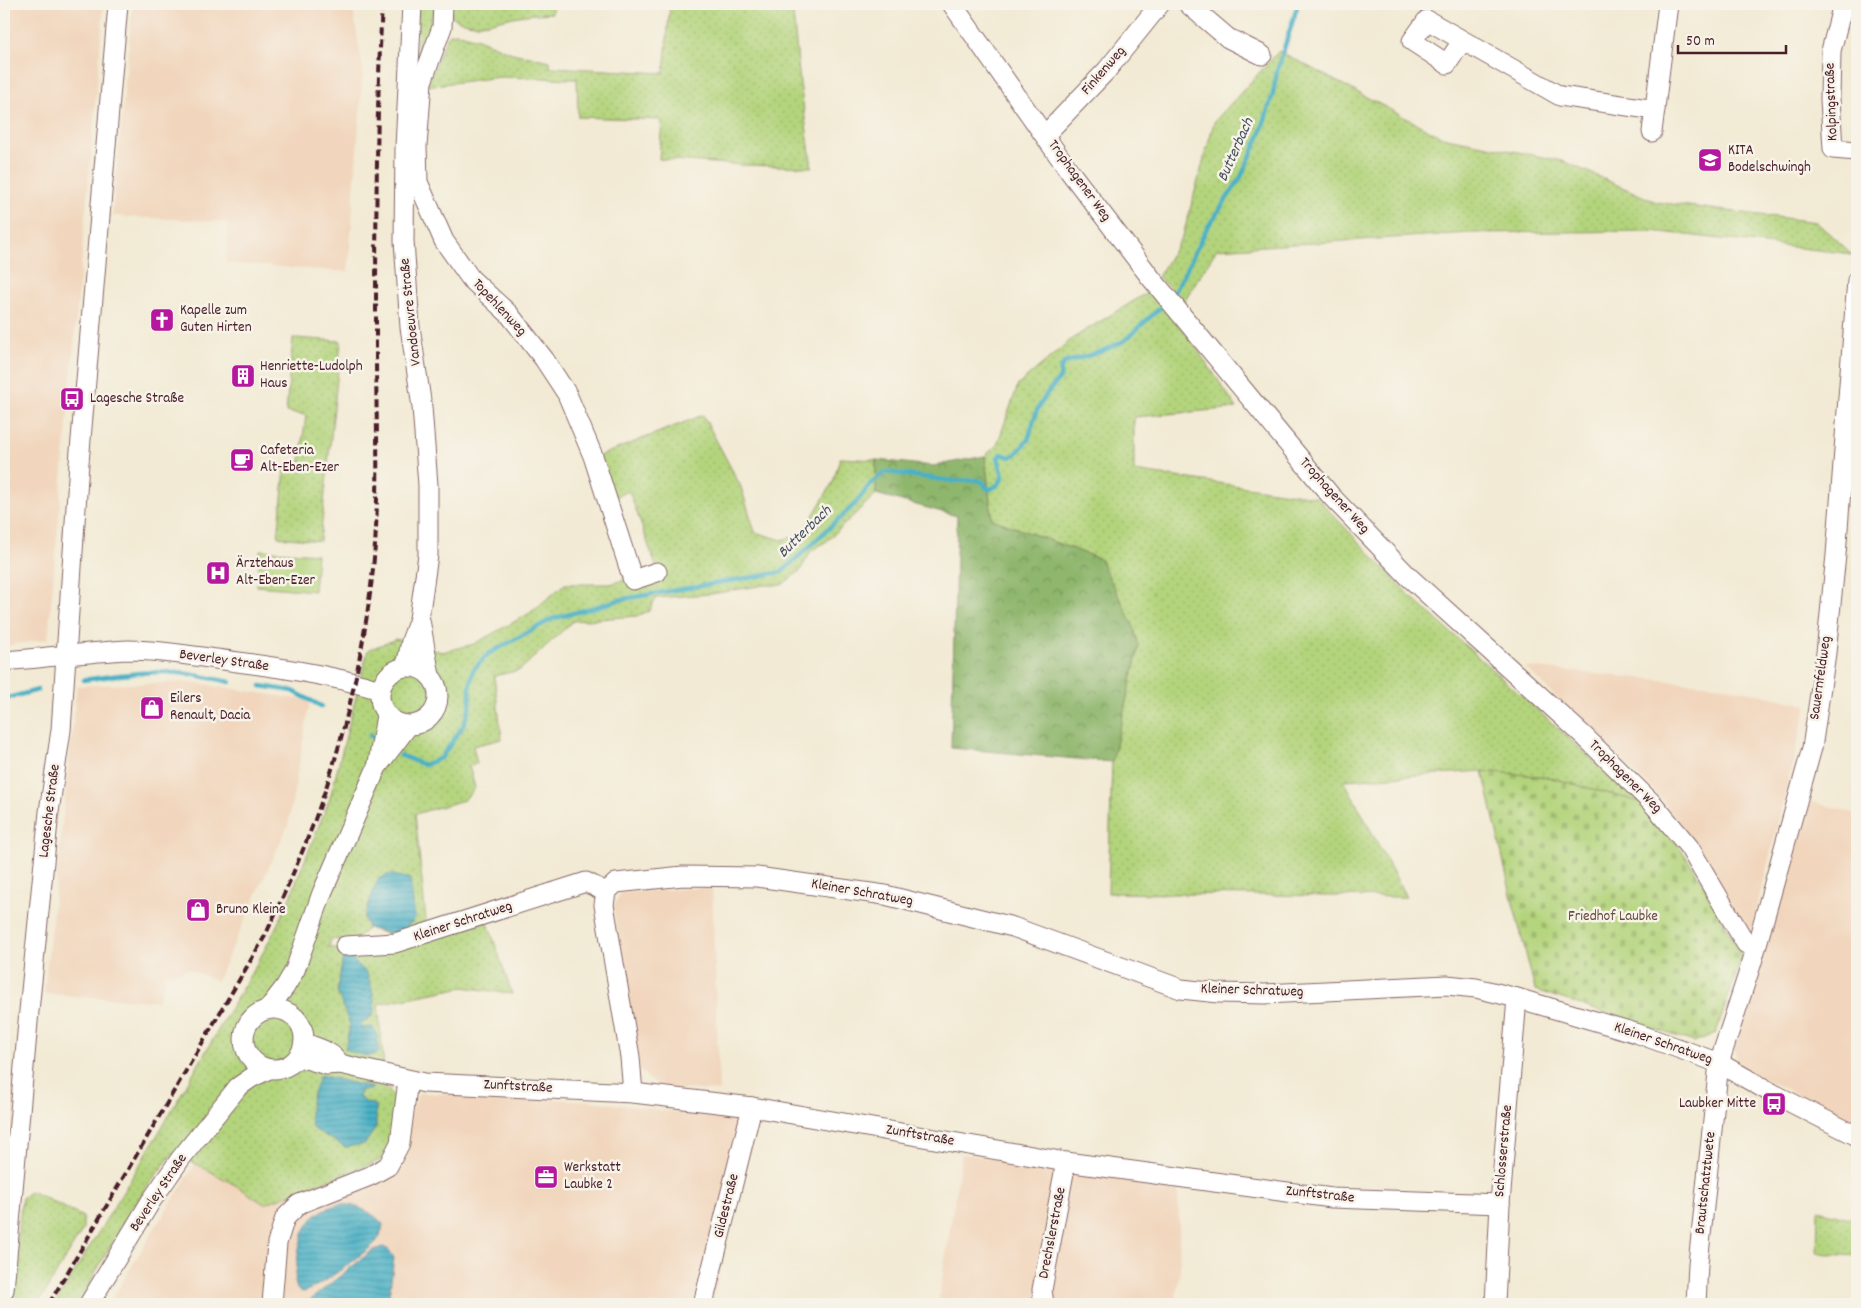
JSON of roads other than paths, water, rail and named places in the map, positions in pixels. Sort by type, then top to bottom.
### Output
[{"type":"street","name":"Lagesche Straße","points":[[4,1290],[49,812],[61,730],[79,463],[118,4]]},
{"type":"street","name":"Vandoeuvre Straße","points":[[406,667],[411,641],[420,619],[428,555],[428,485],[422,407],[410,327],[404,241],[405,148],[412,4]]},
{"type":"street","name":"Topehlenweg","points":[[443,4],[442,27],[422,82],[417,146],[418,182],[444,241],[472,279],[509,314],[544,359],[567,394],[593,456],[633,580],[657,572]]},
{"type":"street","name":"Trophagener Weg","points":[[952,4],[1070,172],[1151,278],[1331,496],[1409,577],[1584,736],[1654,804],[1689,847],[1746,944],[1756,947]]},
{"type":"street","points":[[1188,4],[1228,38],[1262,55]]},
{"type":"street","points":[[1652,132],[1668,4]]},
{"type":"street","name":"Kolpingstraße","points":[[1844,4],[1831,51],[1830,100],[1833,148],[1857,151]]},
{"type":"street","name":"Finkenweg","points":[[1045,135],[1107,70],[1153,6]]},
{"type":"street","points":[[1462,41],[1560,96],[1655,110]]},
{"type":"street","name":"Sauernfeldweg","points":[[1719,1063],[1756,947],[1813,739],[1826,652],[1836,555],[1857,280]]},
{"type":"street","name":"Vandoeuvre Straße","points":[[420,619],[430,676]]},
{"type":"street","name":"Beverley Straße","points":[[4,661],[131,650],[157,652],[245,663],[337,679],[380,690]]},
{"type":"street","points":[[377,767],[386,715],[380,698],[380,690],[387,677],[392,672],[406,667],[419,669],[430,676],[438,691],[436,708],[431,716],[424,722],[408,726],[399,724],[386,715]]},
{"type":"street","points":[[268,1009],[295,970],[322,893],[377,767],[408,726]]},
{"type":"street","name":"Kleiner Schratweg","points":[[345,946],[395,943],[586,882],[606,892],[616,883],[683,876],[757,877],[885,895],[1013,928],[1181,988],[1219,993],[1265,994],[1447,985],[1476,988],[1636,1033],[1719,1063],[1772,1093],[1857,1136]]},
{"type":"street","points":[[606,892],[604,905],[630,1057],[634,1093]]},
{"type":"street","points":[[294,1016],[295,970]]},
{"type":"street","name":"Schlosserstraße","points":[[1495,1304],[1500,1204],[1517,998]]},
{"type":"street","points":[[238,1087],[269,1069],[286,1067],[302,1050],[303,1028],[294,1016],[286,1011],[277,1009],[268,1009],[260,1012],[247,1025],[244,1043],[252,1060],[260,1066],[269,1069]]},
{"type":"street","name":"Zunftstraße","points":[[302,1050],[326,1066],[340,1064],[425,1083],[634,1093],[752,1107],[1066,1162],[1332,1198],[1500,1204]]},
{"type":"street","points":[[238,1087],[245,1068],[247,1051]]},
{"type":"street","name":"Brautschatztwete","points":[[1696,1304],[1698,1264],[1719,1063]]},
{"type":"street","points":[[272,1304],[277,1243],[285,1218],[299,1204],[370,1176],[388,1166],[400,1143],[408,1080]]},
{"type":"street","name":"Beverley Straße","points":[[89,1304],[151,1201],[208,1123],[238,1087]]},
{"type":"street","name":"Gildestraße","points":[[703,1304],[752,1107]]},
{"type":"street","name":"Drechslerstraße","points":[[1044,1304],[1042,1290],[1066,1162]]},
{"type":"water","points":[[390,874],[410,879],[415,919],[398,931],[382,932],[368,928],[364,918],[375,886],[380,878]]},
{"type":"water","points":[[343,956],[353,959],[367,974],[373,995],[374,1012],[371,1017],[362,1023],[361,1028],[372,1027],[376,1031],[380,1051],[376,1054],[367,1056],[345,1049],[350,1025],[337,992]]},
{"type":"water","points":[[320,1075],[373,1088],[370,1090],[360,1090],[359,1097],[367,1103],[376,1105],[376,1127],[365,1144],[345,1147],[312,1128],[311,1101]]},
{"type":"water","points":[[341,1204],[358,1208],[374,1216],[383,1224],[380,1235],[371,1247],[352,1262],[318,1285],[303,1292],[297,1289],[295,1282],[300,1243],[304,1232],[317,1215],[327,1208]]},
{"type":"water","points":[[383,1247],[389,1250],[394,1258],[388,1304],[305,1304],[373,1250]]},
{"type":"waterway","name":"Butterbach","points":[[1173,296],[1207,228],[1240,179],[1260,135],[1273,94],[1277,71],[1298,4]]},
{"type":"waterway","name":"Butterbach","points":[[400,755],[424,765],[441,758],[463,726],[470,706],[470,686],[473,670],[488,654],[552,619],[623,599],[782,572],[855,504],[873,481],[886,472],[952,481],[978,480],[984,483],[986,488],[991,489],[999,484],[1003,476],[998,457],[1001,454],[1010,457],[1016,454],[1028,440],[1037,410],[1048,392],[1060,378],[1061,368],[1064,363],[1100,352],[1124,341],[1161,307]]},
{"type":"waterway","points":[[84,680],[132,673],[170,672],[230,682]]},
{"type":"waterway","points":[[261,686],[293,691],[321,706]]},
{"type":"waterway","points":[[4,699],[38,690]]},
{"type":"waterway","points":[[370,735],[377,740]]},
{"type":"railway","points":[[49,1304],[265,936],[314,822],[342,735],[356,676],[367,616],[376,528],[377,178],[382,4]]},
{"type":"place","name":"KITA Bodelschwingh","points":[[1710,160]]},
{"type":"place","name":"Kapelle zum Guten Hirten","points":[[162,320]]},
{"type":"place","name":"Henriette-Ludolph Haus","points":[[243,376]]},
{"type":"place","name":"Lagesche Straße","points":[[72,399]]},
{"type":"place","name":"Cafeteria Alt-Eben-Ezer","points":[[242,460]]},
{"type":"place","name":"Ärztehaus Alt-Eben-Ezer","points":[[218,573]]},
{"type":"place","name":"Eilers Renault, Dacia","points":[[152,708]]},
{"type":"place","name":"Bruno Kleine","points":[[198,910]]},
{"type":"place","name":"Laubker Mitte","points":[[1774,1104]]},
{"type":"place","name":"Werkstatt Laubke 2","points":[[546,1177]]},
{"type":"park label","name":"Friedhof Laubke","points":[[1613,917]]}]
